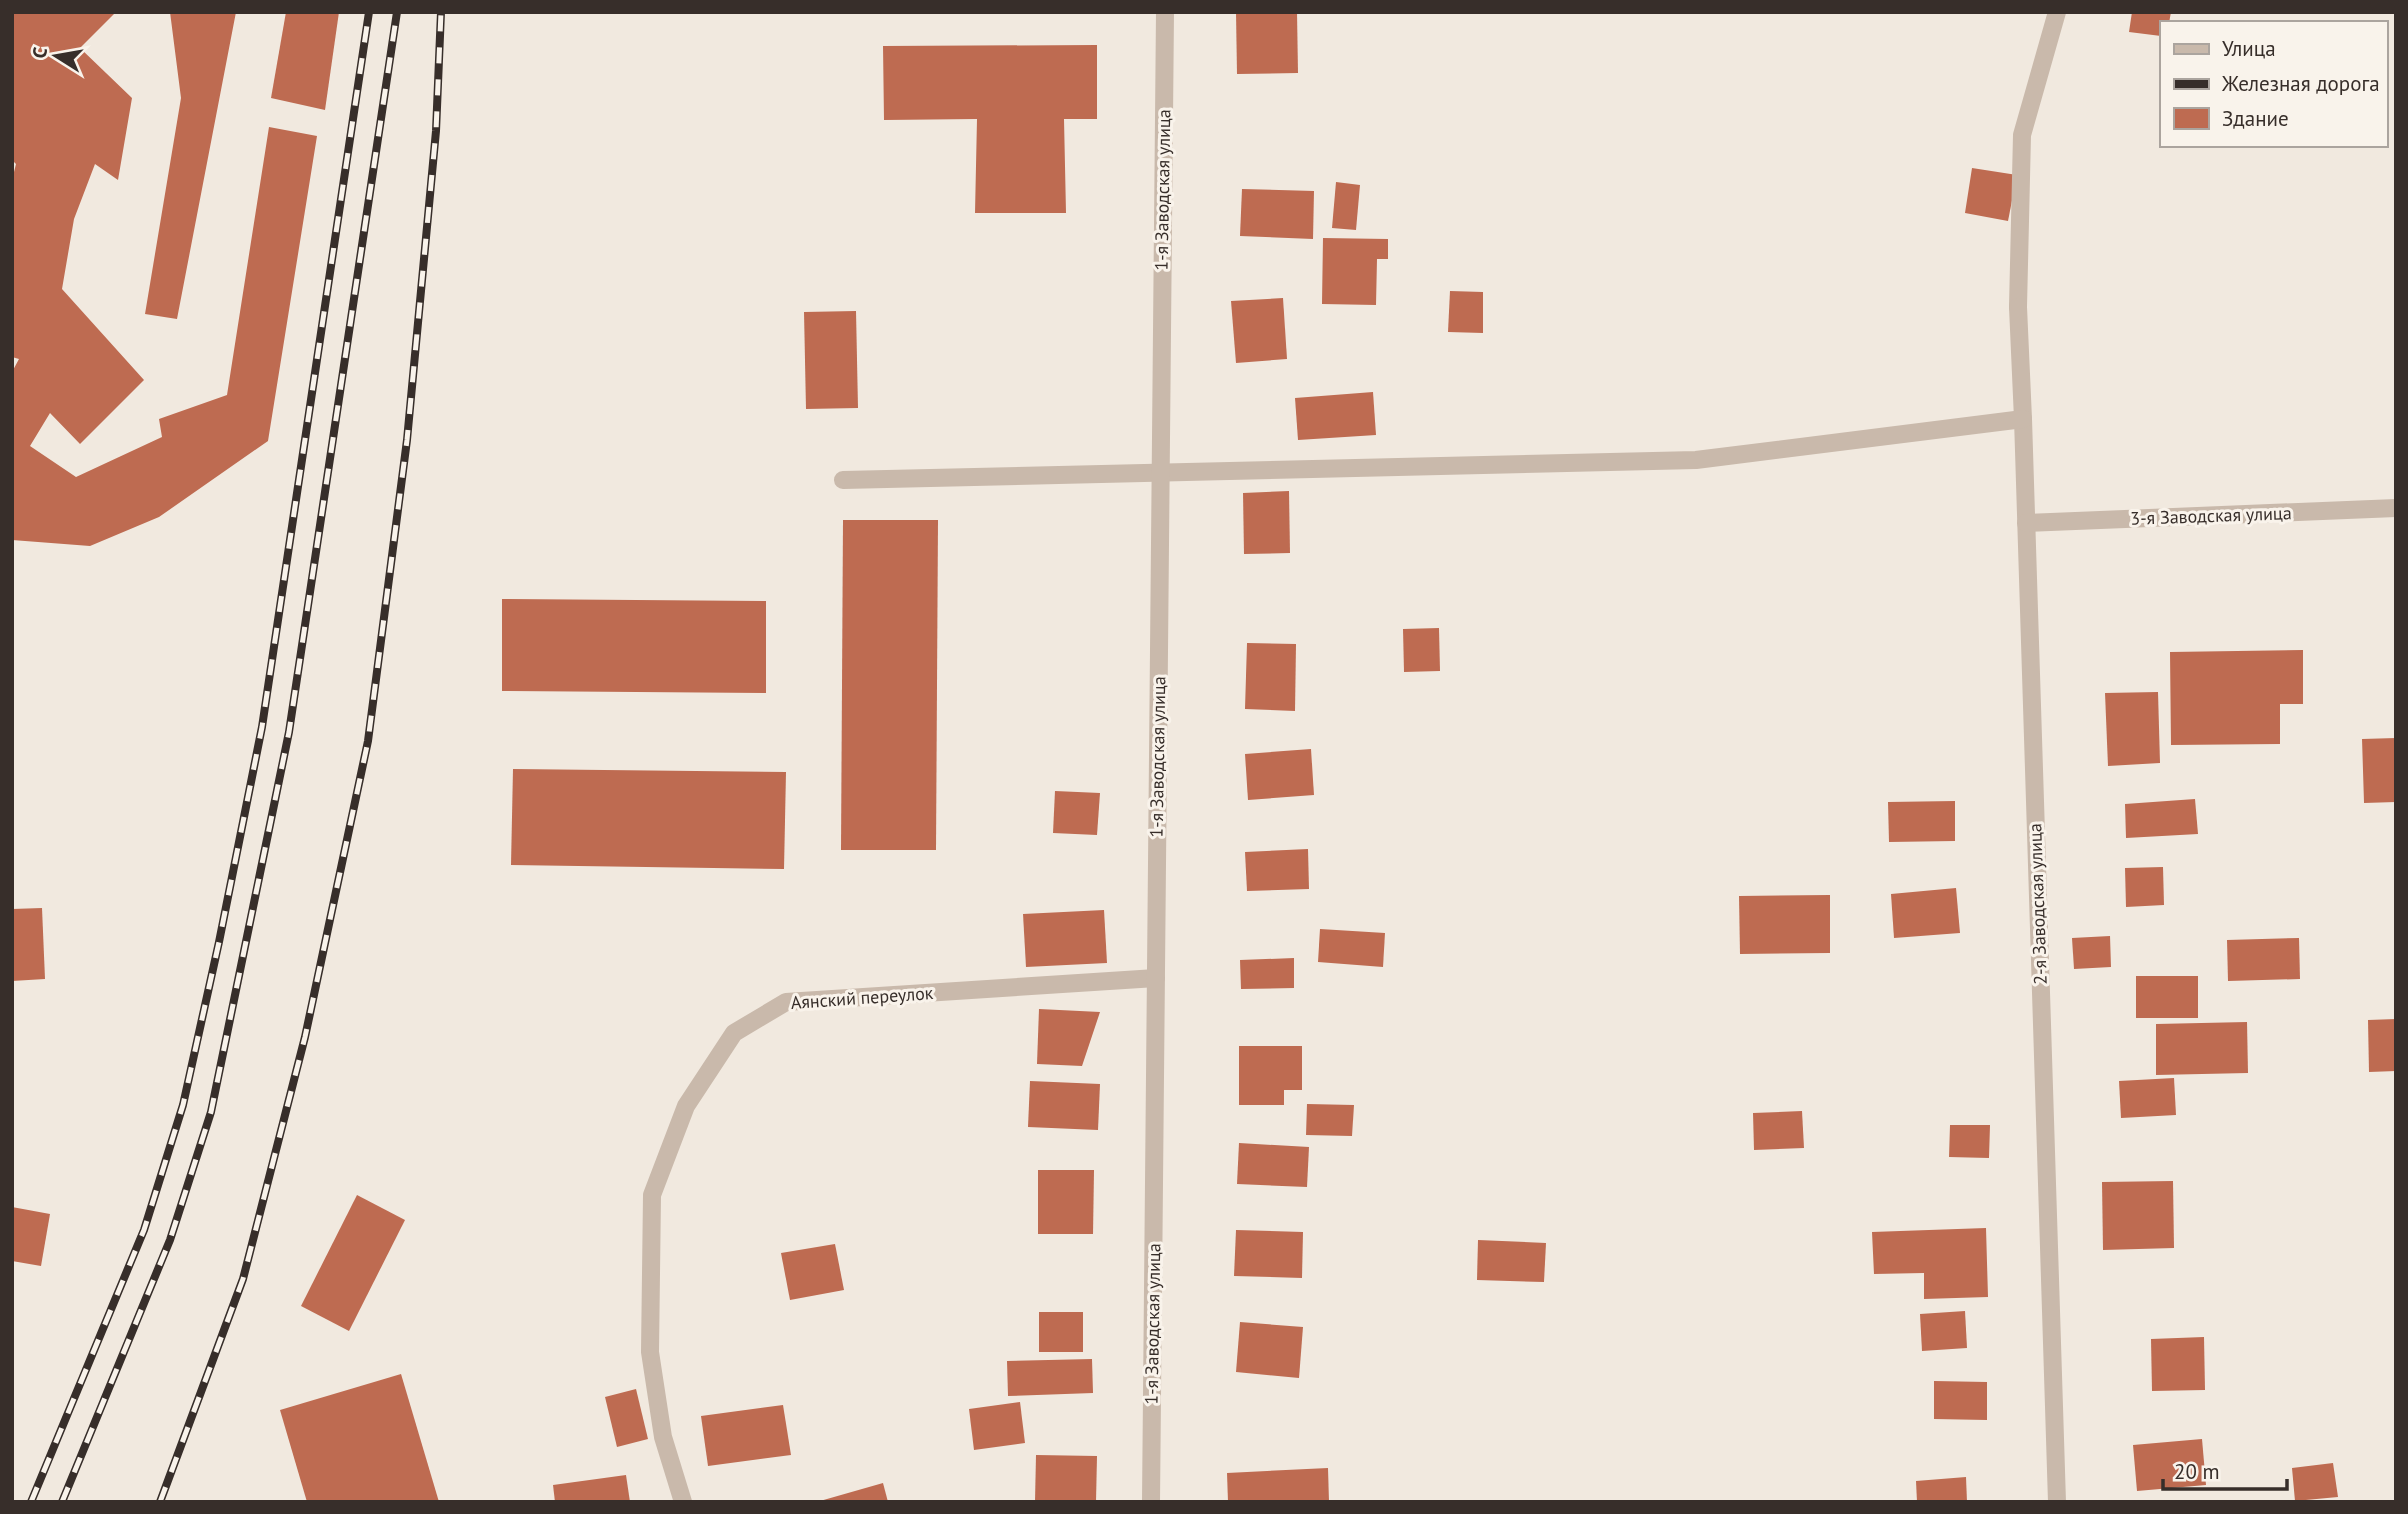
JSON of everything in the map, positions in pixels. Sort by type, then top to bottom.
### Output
[{"type":"street","name":"1-я Заводская улица","points":[[1151,1502],[1165,12]]},
{"type":"street","name":"2-я Заводская улица","points":[[2057,12],[2022,135],[2018,307],[2057,1502]]},
{"type":"street","points":[[843,480],[1696,460],[2023,419]]},
{"type":"street","name":"3-я Заводская улица","points":[[2026,523],[2396,508]]},
{"type":"street","name":"Аянский переулок","points":[[683,1502],[663,1437],[650,1352],[652,1195],[686,1106],[734,1032],[786,1002],[1156,978]]},
{"type":"building","points":[[12,12],[116,12],[80,48],[132,98],[118,180],[95,164],[74,219],[62,289],[144,380],[80,444],[50,413],[30,446],[76,477],[162,437],[159,419],[227,395],[269,127],[317,136],[268,441],[159,517],[90,546],[12,540],[12,372],[19,359],[12,357],[12,180],[16,164],[12,160]]},
{"type":"building","points":[[170,12],[236,12],[177,319],[145,314],[181,98]]},
{"type":"building","points":[[286,12],[339,12],[325,110],[271,98]]},
{"type":"building","points":[[1236,12],[1297,12],[1298,73],[1237,74]]},
{"type":"building","points":[[2132,12],[2171,12],[2169,21],[2160,21],[2160,36],[2129,32]]},
{"type":"building","points":[[1097,45],[1097,119],[1064,119],[1066,213],[975,213],[977,119],[884,120],[883,46]]},
{"type":"building","points":[[1972,168],[2017,175],[2008,221],[1965,213]]},
{"type":"building","points":[[1336,182],[1360,185],[1356,230],[1332,228]]},
{"type":"building","points":[[1242,189],[1314,191],[1313,239],[1240,236]]},
{"type":"building","points":[[1323,238],[1388,239],[1388,259],[1377,259],[1376,305],[1322,304]]},
{"type":"building","points":[[1450,291],[1483,292],[1483,333],[1448,332]]},
{"type":"building","points":[[1283,298],[1287,359],[1236,363],[1231,301]]},
{"type":"building","points":[[856,311],[858,408],[806,409],[804,312]]},
{"type":"building","points":[[1373,392],[1376,435],[1298,440],[1295,398]]},
{"type":"building","points":[[1289,491],[1290,553],[1244,554],[1243,493]]},
{"type":"building","points":[[843,520],[938,520],[936,850],[841,850]]},
{"type":"building","points":[[502,599],[766,601],[766,693],[502,691]]},
{"type":"building","points":[[1439,628],[1440,671],[1404,672],[1403,629]]},
{"type":"building","points":[[1247,643],[1296,644],[1295,711],[1245,709]]},
{"type":"building","points":[[2303,650],[2303,704],[2280,704],[2280,744],[2171,745],[2170,652]]},
{"type":"building","points":[[2158,692],[2160,763],[2108,766],[2105,693]]},
{"type":"building","points":[[2396,738],[2396,802],[2364,803],[2362,739]]},
{"type":"building","points":[[1311,749],[1314,795],[1248,800],[1245,754]]},
{"type":"building","points":[[513,769],[786,772],[784,869],[511,865]]},
{"type":"building","points":[[1055,791],[1100,793],[1097,835],[1053,833]]},
{"type":"building","points":[[2195,799],[2198,834],[2126,838],[2125,804]]},
{"type":"building","points":[[1955,801],[1955,841],[1889,842],[1888,802]]},
{"type":"building","points":[[1308,849],[1309,889],[1247,891],[1245,852]]},
{"type":"building","points":[[2163,867],[2164,905],[2126,907],[2125,868]]},
{"type":"building","points":[[1956,888],[1960,933],[1894,938],[1891,894]]},
{"type":"building","points":[[1830,895],[1830,953],[1740,954],[1739,896]]},
{"type":"building","points":[[42,908],[45,979],[12,981],[12,909]]},
{"type":"building","points":[[1104,910],[1107,963],[1026,967],[1023,914]]},
{"type":"building","points":[[1320,929],[1385,933],[1383,967],[1318,962]]},
{"type":"building","points":[[2110,936],[2111,967],[2074,969],[2072,938]]},
{"type":"building","points":[[2299,938],[2300,979],[2228,981],[2227,940]]},
{"type":"building","points":[[1294,958],[1294,988],[1241,989],[1240,960]]},
{"type":"building","points":[[2136,976],[2198,976],[2198,1018],[2136,1018]]},
{"type":"building","points":[[1039,1009],[1100,1012],[1082,1066],[1037,1064]]},
{"type":"building","points":[[2396,1019],[2396,1071],[2369,1072],[2368,1020]]},
{"type":"building","points":[[2247,1022],[2248,1073],[2156,1075],[2156,1024]]},
{"type":"building","points":[[1239,1046],[1302,1046],[1302,1090],[1284,1090],[1284,1105],[1239,1105]]},
{"type":"building","points":[[2174,1078],[2176,1115],[2121,1118],[2119,1081]]},
{"type":"building","points":[[1030,1081],[1100,1084],[1098,1130],[1028,1127]]},
{"type":"building","points":[[1307,1104],[1354,1105],[1352,1136],[1306,1135]]},
{"type":"building","points":[[1802,1111],[1804,1148],[1754,1150],[1753,1113]]},
{"type":"building","points":[[1950,1125],[1990,1125],[1989,1158],[1949,1157]]},
{"type":"building","points":[[1239,1143],[1309,1147],[1307,1187],[1237,1184]]},
{"type":"building","points":[[1038,1170],[1094,1170],[1093,1234],[1038,1234]]},
{"type":"building","points":[[2173,1181],[2174,1248],[2103,1250],[2102,1182]]},
{"type":"building","points":[[357,1195],[405,1220],[349,1331],[301,1306]]},
{"type":"building","points":[[12,1207],[50,1214],[41,1266],[12,1261]]},
{"type":"building","points":[[1986,1228],[1988,1297],[1924,1299],[1924,1273],[1874,1274],[1872,1232]]},
{"type":"building","points":[[1236,1230],[1303,1232],[1302,1278],[1234,1276]]},
{"type":"building","points":[[1478,1240],[1546,1243],[1544,1282],[1477,1280]]},
{"type":"building","points":[[835,1244],[844,1290],[790,1300],[781,1253]]},
{"type":"building","points":[[1965,1311],[1967,1348],[1922,1351],[1920,1314]]},
{"type":"building","points":[[1039,1312],[1083,1312],[1083,1352],[1039,1352]]},
{"type":"building","points":[[1240,1322],[1303,1327],[1299,1378],[1236,1372]]},
{"type":"building","points":[[2204,1337],[2205,1390],[2152,1391],[2151,1339]]},
{"type":"building","points":[[1092,1359],[1093,1393],[1008,1396],[1007,1361]]},
{"type":"building","points":[[401,1374],[439,1502],[307,1502],[280,1410]]},
{"type":"building","points":[[1934,1381],[1987,1382],[1987,1420],[1934,1419]]},
{"type":"building","points":[[636,1389],[648,1439],[617,1447],[605,1397]]},
{"type":"building","points":[[1020,1402],[1025,1443],[974,1450],[969,1409]]},
{"type":"building","points":[[783,1405],[791,1455],[708,1466],[701,1416]]},
{"type":"building","points":[[2202,1439],[2206,1485],[2137,1491],[2133,1445]]},
{"type":"building","points":[[1036,1455],[1097,1456],[1096,1502],[1035,1502]]},
{"type":"building","points":[[2333,1463],[2338,1497],[2295,1501],[2292,1468]]},
{"type":"building","points":[[1328,1468],[1329,1502],[1228,1502],[1227,1473]]},
{"type":"building","points":[[626,1475],[630,1502],[555,1502],[553,1485]]},
{"type":"building","points":[[1966,1477],[1967,1502],[1917,1502],[1916,1481]]},
{"type":"building","points":[[883,1483],[888,1502],[820,1502],[820,1501]]},
{"type":"railway","points":[[31,1502],[144,1230],[183,1105],[262,727],[369,12]]},
{"type":"railway","points":[[62,1502],[170,1240],[211,1112],[289,732],[397,12]]},
{"type":"railway","points":[[160,1502],[243,1279],[305,1037],[368,741],[407,440],[436,131],[441,12]]}]
